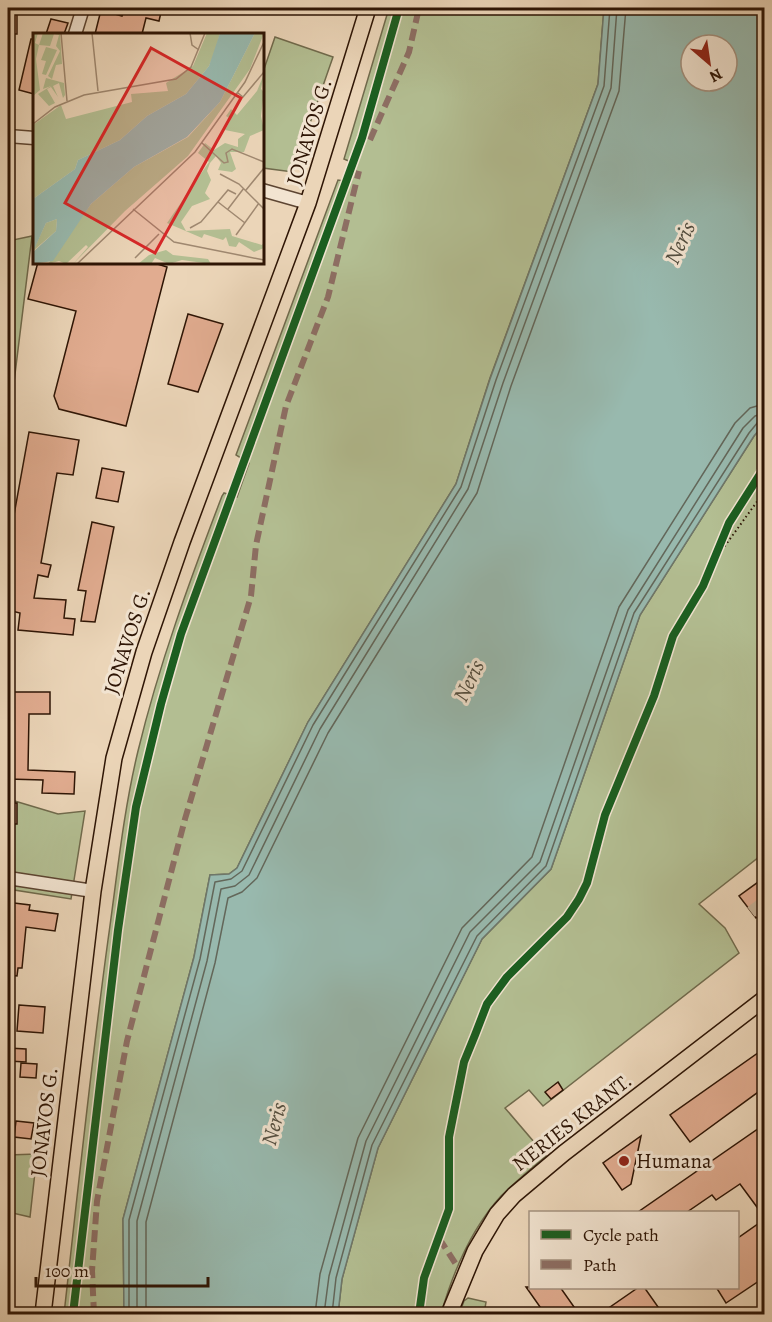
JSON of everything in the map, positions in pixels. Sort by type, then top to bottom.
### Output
[{"type":"main road","name":"JONAVOS G.","points":[[42,1314],[93,891],[114,758],[144,652],[204,482],[309,203],[368,8]]},
{"type":"main road","name":"NERIES KRANT.","points":[[449,1314],[474,1251],[497,1214],[514,1195],[564,1153],[765,999]]},
{"type":"street","points":[[75,33],[83,8]]},
{"type":"street","points":[[8,136],[33,138]]},
{"type":"street","points":[[264,191],[309,203]]},
{"type":"street","points":[[8,878],[93,891]]},
{"type":"path","points":[[714,561],[765,492]]},
{"type":"path","points":[[714,561],[729,522]]},
{"type":"green space","points":[[389,8],[604,8],[598,84],[490,378],[456,484],[308,722],[237,868],[229,874],[210,875],[194,957],[123,1219],[124,1314],[64,1314],[102,987],[124,821],[138,751],[165,654],[222,496],[224,493],[237,497],[249,463],[236,455],[338,180],[344,181],[351,162],[344,159]]},
{"type":"green space","points":[[275,37],[333,57],[293,172],[264,168],[264,69]]},
{"type":"green space","points":[[32,236],[8,431],[8,241]]},
{"type":"green space","points":[[764,424],[764,853],[699,904],[725,928],[739,953],[543,1106],[529,1090],[505,1108],[546,1156],[501,1196],[481,1222],[457,1267],[441,1314],[338,1314],[342,1279],[378,1148],[482,939],[551,869],[640,615],[754,436]]},
{"type":"green space","points":[[8,799],[58,814],[85,811],[71,899],[8,889]]},
{"type":"green space","points":[[37,1154],[30,1217],[8,1212],[8,1155]]},
{"type":"green space","points":[[468,1298],[486,1302],[484,1314],[459,1314],[464,1301]]},
{"type":"water","name":"Neris","points":[[604,8],[764,8],[764,424],[754,436],[640,615],[551,869],[482,939],[378,1148],[342,1279],[338,1314],[124,1314],[123,1219],[194,957],[210,875],[229,874],[237,868],[308,722],[456,484],[490,379],[598,84]]},
{"type":"building","points":[[8,8],[17,8],[17,34],[8,34]]},
{"type":"building","points":[[125,8],[162,8],[159,21],[146,18],[142,33],[95,33],[101,10],[122,16]]},
{"type":"building","points":[[51,19],[68,23],[64,33],[46,33]]},
{"type":"building","points":[[31,39],[33,39],[33,94],[19,90]]},
{"type":"building","points":[[37,264],[157,264],[167,267],[126,426],[59,409],[54,396],[76,311],[28,299]]},
{"type":"building","points":[[188,314],[223,324],[198,392],[168,384]]},
{"type":"building","points":[[29,432],[79,440],[73,475],[57,473],[41,563],[51,565],[48,577],[38,575],[34,598],[66,600],[64,618],[75,619],[73,635],[18,630],[20,613],[8,610],[8,548]]},
{"type":"building","points":[[102,468],[124,472],[118,502],[96,498]]},
{"type":"building","points":[[92,522],[114,527],[95,622],[81,621],[86,591],[78,590]]},
{"type":"building","points":[[8,692],[50,692],[50,714],[29,714],[28,770],[75,772],[74,794],[42,793],[43,780],[8,779]]},
{"type":"building","points":[[8,803],[17,803],[17,824],[8,824]]},
{"type":"building","points":[[765,877],[765,912],[756,918],[739,896]]},
{"type":"building","points":[[14,903],[30,905],[29,910],[58,914],[55,931],[26,927],[22,968],[18,968],[17,976],[8,975]]},
{"type":"building","points":[[19,1005],[45,1007],[43,1033],[17,1031]]},
{"type":"building","points":[[8,1048],[26,1049],[26,1062],[8,1061]]},
{"type":"building","points":[[765,1048],[765,1087],[690,1142],[670,1115]]},
{"type":"building","points":[[21,1063],[37,1064],[36,1078],[20,1077]]},
{"type":"building","points":[[558,1082],[563,1090],[551,1099],[545,1092]]},
{"type":"building","points":[[16,1121],[34,1123],[31,1139],[14,1137]]},
{"type":"building","points":[[765,1124],[765,1218],[740,1184],[716,1200],[712,1195],[688,1211],[639,1211]]},
{"type":"building","points":[[641,1136],[631,1184],[622,1190],[603,1163]]},
{"type":"building","points":[[765,1219],[765,1277],[726,1303],[717,1289],[739,1289],[739,1237]]},
{"type":"building","points":[[526,1287],[529,1289],[561,1289],[579,1314],[545,1314]]},
{"type":"building","points":[[636,1289],[645,1289],[663,1314],[600,1314]]},
{"type":"tunnel","points":[[751,912],[764,902]]},
{"type":"marked path","points":[[370,140],[409,52],[419,8]]},
{"type":"marked path","points":[[94,1314],[92,1271],[97,1201],[127,1041],[185,819],[251,596],[256,545],[286,406],[328,297],[359,171]]},
{"type":"marked path","points":[[439,1238],[457,1266]]},
{"type":"cycle path","points":[[73,1314],[118,930],[136,807],[161,704],[181,634],[362,138],[399,8]]},
{"type":"cycle path","points":[[419,1314],[424,1278],[449,1209],[449,1137],[464,1062],[487,1004],[507,977],[567,917],[579,899],[587,883],[605,815],[654,696],[673,636],[703,586],[729,523],[764,468]]},
{"type":"place","name":"Humana","points":[[624,1161]]}]
